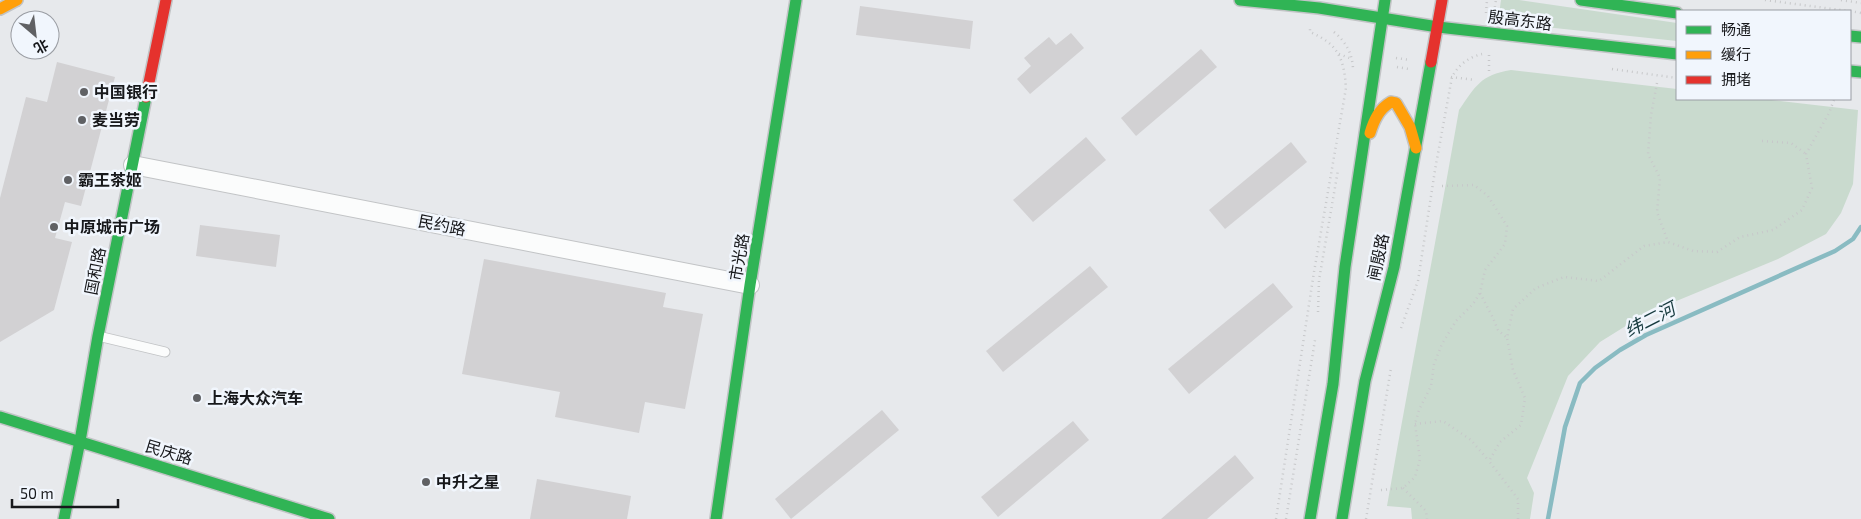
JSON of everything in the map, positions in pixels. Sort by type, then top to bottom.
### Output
[{"type":"main road","points":[[0,9],[17,0]]},
{"type":"main road","name":"国和路","points":[[64,519],[98,336],[166,0]]},
{"type":"main road","name":"市光路","points":[[716,519],[750,286],[796,0]]},
{"type":"main road","name":"殷高东路","points":[[1240,0],[1310,7],[1438,27],[1676,54]]},
{"type":"main road","name":"闸殷路","points":[[1310,519],[1333,384],[1345,267],[1364,155],[1385,0]]},
{"type":"main road","name":"闸殷路","points":[[1342,519],[1365,381],[1394,267],[1442,0]]},
{"type":"main road","points":[[1582,0],[1676,13]]},
{"type":"main road","points":[[1364,155],[1376,118],[1386,104],[1391,102],[1396,103],[1410,127],[1416,148]]},
{"type":"main road","name":"民庆路","points":[[0,417],[329,519]]},
{"type":"street","name":"民约路","points":[[133,165],[750,286]]},
{"type":"lane","points":[[98,336],[165,352]]},
{"type":"path","points":[[1765,0],[1841,10]]},
{"type":"path","points":[[1841,0],[1861,3]]},
{"type":"path","points":[[1276,519],[1314,272],[1346,88],[1343,63],[1339,54],[1324,38],[1310,32],[1310,7]]},
{"type":"path","points":[[1329,29],[1346,45],[1352,59]]},
{"type":"path","points":[[1452,77],[1459,67],[1475,56],[1489,53]]},
{"type":"path","points":[[1339,54],[1352,59],[1377,59],[1431,68],[1459,67]]},
{"type":"path","points":[[1377,59],[1431,68],[1452,77],[1475,80]]},
{"type":"path","points":[[1657,83],[1651,115],[1648,154],[1660,178],[1657,212],[1668,242]]},
{"type":"path","points":[[1488,461],[1500,442],[1521,425],[1525,398],[1513,370],[1507,338],[1513,309],[1536,288],[1564,276],[1599,281],[1644,246],[1668,242],[1693,251],[1717,252],[1740,237],[1773,230],[1802,210],[1812,188],[1806,154],[1830,113],[1834,100]]},
{"type":"path","points":[[1762,141],[1791,143],[1806,154]]},
{"type":"path","points":[[1381,490],[1403,488],[1416,477],[1420,459],[1415,424],[1419,410],[1431,386],[1434,364],[1442,344],[1456,321],[1473,304],[1480,293],[1485,270],[1505,244],[1508,226],[1488,196],[1474,185],[1442,186]]},
{"type":"path","points":[[1480,293],[1494,318],[1498,330],[1507,338]]},
{"type":"path","points":[[1415,424],[1443,421],[1471,440],[1518,499],[1518,519]]},
{"type":"path","points":[[1403,488],[1426,511],[1427,519]]},
{"type":"green space","points":[[1501,0],[1519,0],[1676,23],[1676,41],[1498,22]]},
{"type":"green space","points":[[1511,70],[1676,89],[1676,100],[1772,100],[1858,110],[1853,184],[1841,213],[1826,234],[1778,259],[1645,314],[1600,342],[1568,376],[1527,478],[1534,493],[1530,519],[1412,519],[1411,508],[1387,506],[1459,110],[1480,83],[1492,75]]},
{"type":"building","points":[[860,6],[973,21],[970,49],[856,35]]},
{"type":"building","points":[[1071,33],[1084,48],[1030,94],[1017,79],[1031,66],[1024,58],[1049,37],[1056,45]]},
{"type":"building","points":[[1201,49],[1217,67],[1136,136],[1121,118]]},
{"type":"building","points":[[57,62],[115,77],[81,206],[65,202],[55,238],[72,242],[54,310],[0,342],[0,198],[26,97],[47,102]]},
{"type":"building","points":[[1086,137],[1106,160],[1033,222],[1013,200]]},
{"type":"building","points":[[1291,142],[1307,162],[1225,229],[1209,210]]},
{"type":"building","points":[[200,225],[280,235],[276,267],[196,256]]},
{"type":"building","points":[[484,259],[666,293],[663,307],[703,314],[685,409],[645,402],[639,433],[555,417],[560,392],[462,374]]},
{"type":"building","points":[[1090,266],[1108,287],[1003,372],[986,351]]},
{"type":"building","points":[[1273,283],[1293,307],[1189,394],[1168,369]]},
{"type":"building","points":[[882,410],[899,430],[791,519],[775,499]]},
{"type":"building","points":[[1073,421],[1089,440],[998,517],[981,497]]},
{"type":"building","points":[[1235,455],[1254,478],[1207,519],[1161,519]]},
{"type":"building","points":[[537,479],[631,496],[627,519],[530,519]]},
{"type":"waterway","name":"纬二河","points":[[1548,519],[1565,427],[1580,383],[1595,368],[1620,350],[1646,335],[1835,251],[1853,239],[1861,227]]},
{"type":"traffic: fast","points":[[716,519],[750,285],[796,0]]},
{"type":"traffic: fast","points":[[1240,0],[1319,8],[1438,27],[1676,54]]},
{"type":"traffic: fast","points":[[1310,519],[1333,384],[1345,267],[1385,0]]},
{"type":"traffic: fast","points":[[1581,0],[1676,13]]},
{"type":"traffic: fast","points":[[1851,36],[1861,37]]},
{"type":"traffic: fast","points":[[1342,519],[1365,381],[1394,267],[1431,62]]},
{"type":"traffic: fast","points":[[1851,71],[1861,72]]},
{"type":"traffic: fast","points":[[64,519],[98,336],[146,97]]},
{"type":"traffic: fast","points":[[0,417],[329,519]]},
{"type":"traffic: slow","points":[[0,9],[17,0]]},
{"type":"traffic: slow","points":[[1370,133],[1380,111],[1391,102],[1396,103],[1410,127],[1416,148]]},
{"type":"traffic: jam","points":[[146,97],[166,0]]},
{"type":"traffic: jam","points":[[1431,62],[1442,0]]},
{"type":"place","name":"中国银行","points":[[84,92]]},
{"type":"place","name":"麦当劳","points":[[82,120]]},
{"type":"place","name":"霸王茶姬","points":[[68,180]]},
{"type":"place","name":"中原城市广场","points":[[54,227]]},
{"type":"place","name":"上海大众汽车","points":[[197,398]]},
{"type":"place","name":"中升之星","points":[[426,482]]}]
